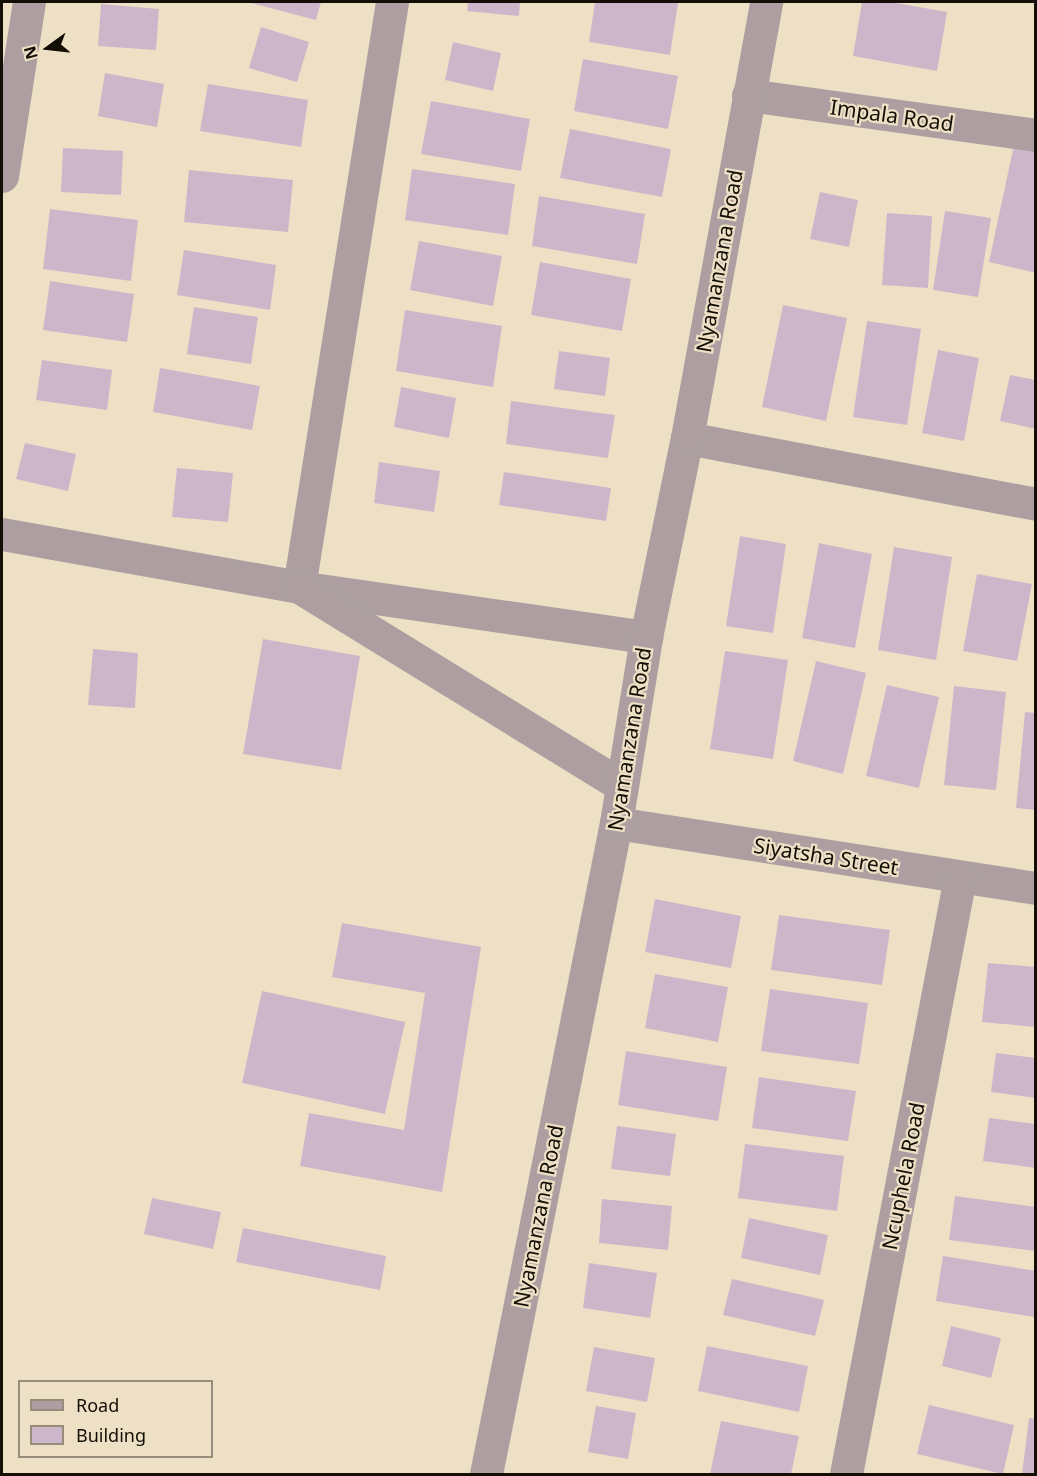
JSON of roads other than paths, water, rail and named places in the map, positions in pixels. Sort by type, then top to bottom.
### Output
[{"type":"street","points":[[2,176],[29,2]]},
{"type":"street","points":[[299,587],[392,2]]},
{"type":"street","name":"Nyamanzana Road","points":[[486,1474],[616,823],[646,637],[687,438],[766,2]]},
{"type":"street","name":"Impala Road","points":[[748,95],[1035,135]]},
{"type":"street","points":[[687,438],[1035,504]]},
{"type":"street","points":[[2,534],[299,587],[646,637]]},
{"type":"street","points":[[299,587],[622,786]]},
{"type":"street","name":"Siyatsha Street","points":[[616,823],[1035,888]]},
{"type":"street","name":"Ncuphela Road","points":[[846,1474],[960,877]]}]
